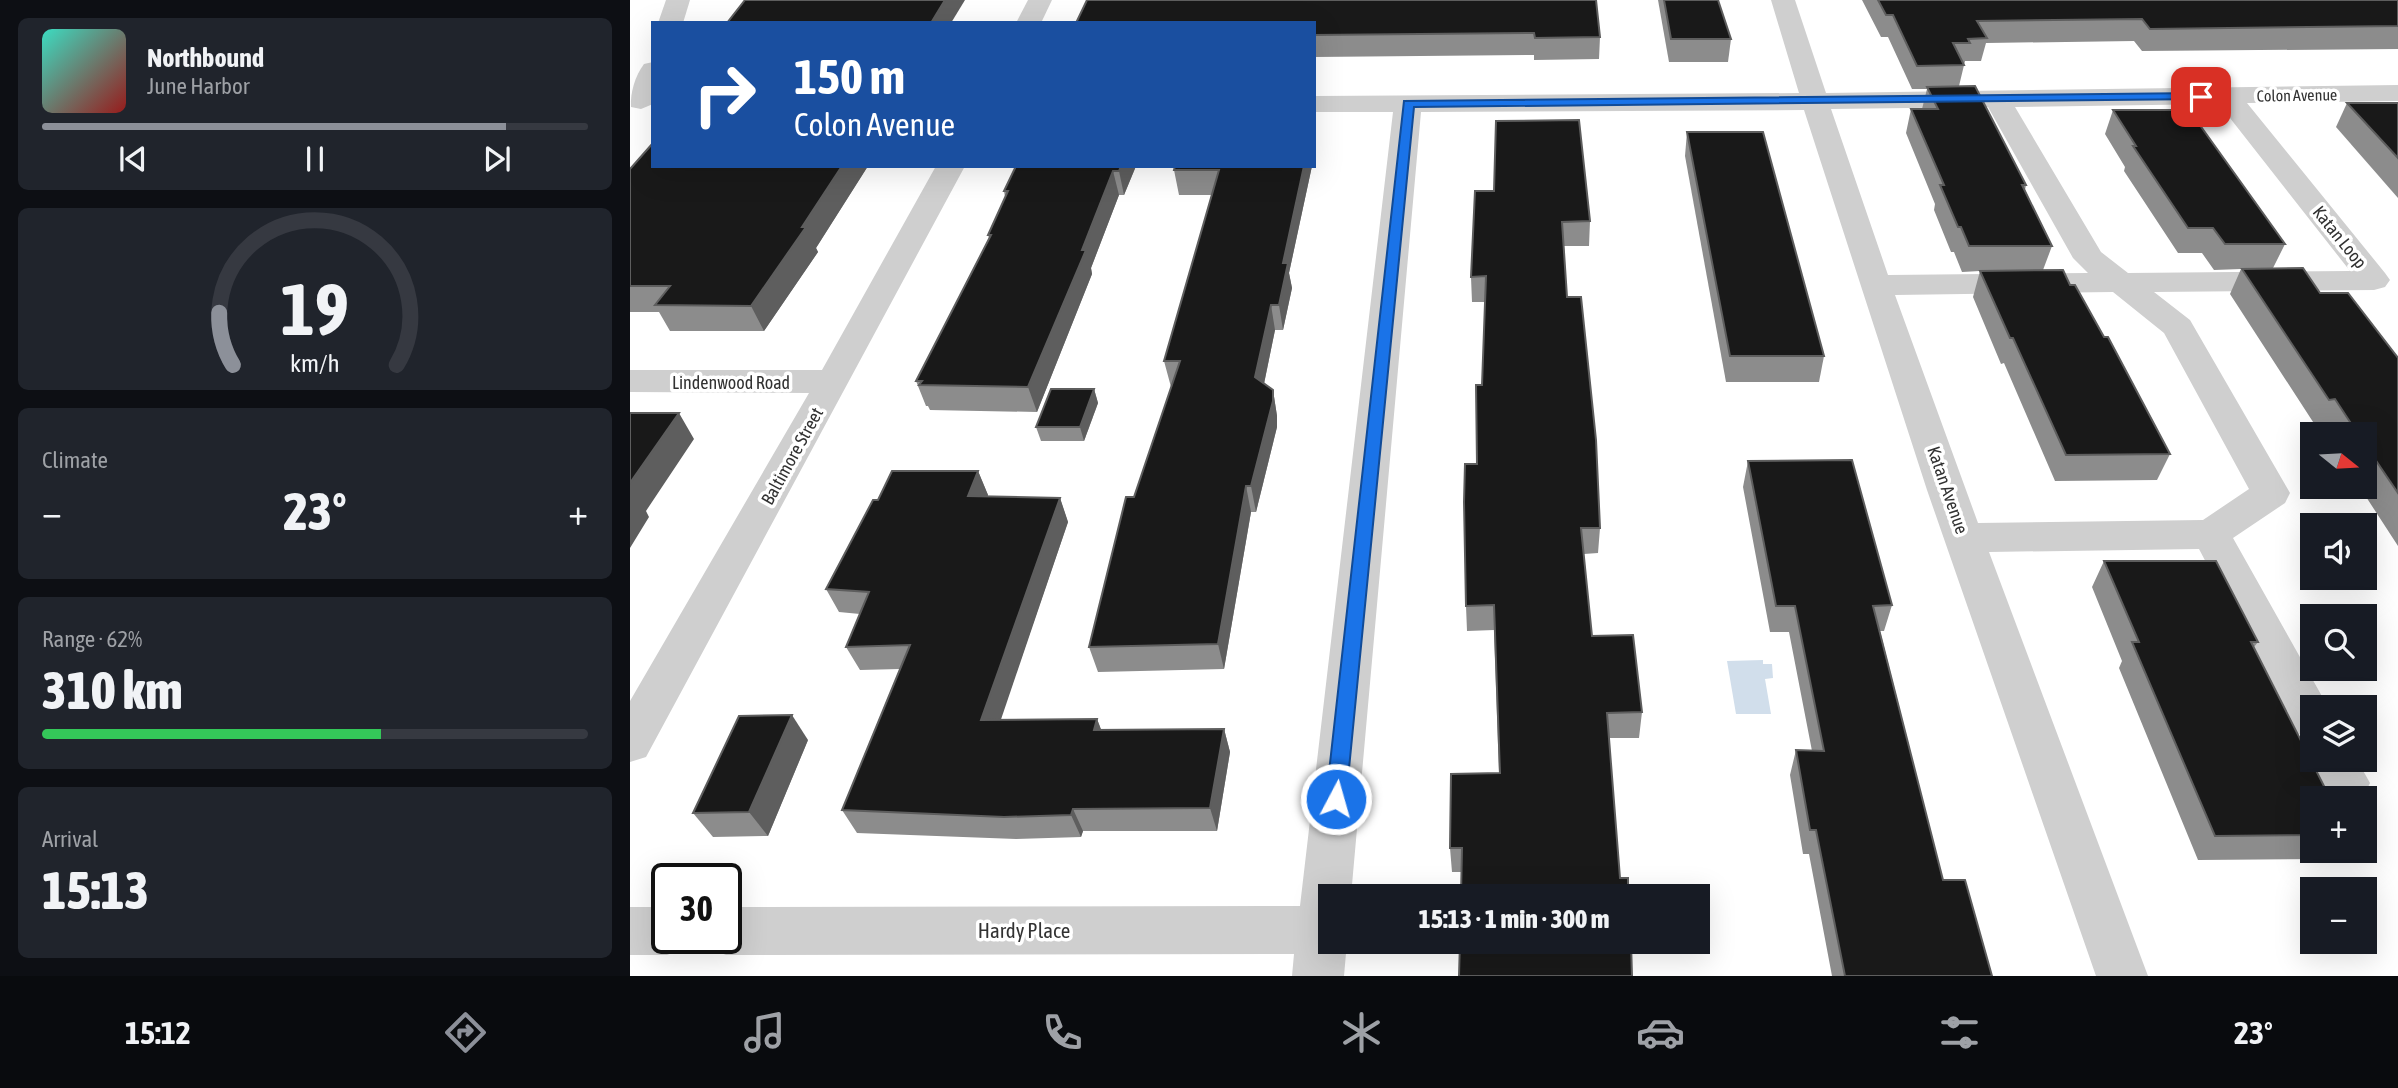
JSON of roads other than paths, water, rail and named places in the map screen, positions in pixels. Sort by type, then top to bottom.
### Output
[{"type":"street","points":[[671,21],[678,0]]},
{"type":"street","points":[[1029,21],[1040,0]]},
{"type":"street","name":"Katan Avenue","points":[[1783,0],[1814,101],[1964,538],[2122,976]]},
{"type":"street","points":[[641,101],[651,75]]},
{"type":"street","name":"Colon Avenue","points":[[1316,104],[1997,100],[2398,93]]},
{"type":"street","name":"Katan Loop","points":[[1877,285],[2374,280],[2227,96]]},
{"type":"street","points":[[1964,538],[2211,534],[2271,494],[2178,327],[2089,258],[1997,100]]},
{"type":"street","points":[[1327,884],[1408,104]]},
{"type":"street","name":"Baltimore Street","points":[[630,743],[950,168]]},
{"type":"street","name":"Lindenwood Road","points":[[630,381],[833,382]]},
{"type":"street","points":[[2211,534],[2300,698]]},
{"type":"street","points":[[630,931],[651,931]]},
{"type":"street","name":"Hardy Place","points":[[742,932],[1318,953]]},
{"type":"water","points":[[1763,660],[1763,664],[1772,664],[1773,678],[1765,679],[1771,714],[1736,714],[1727,661]]}]
